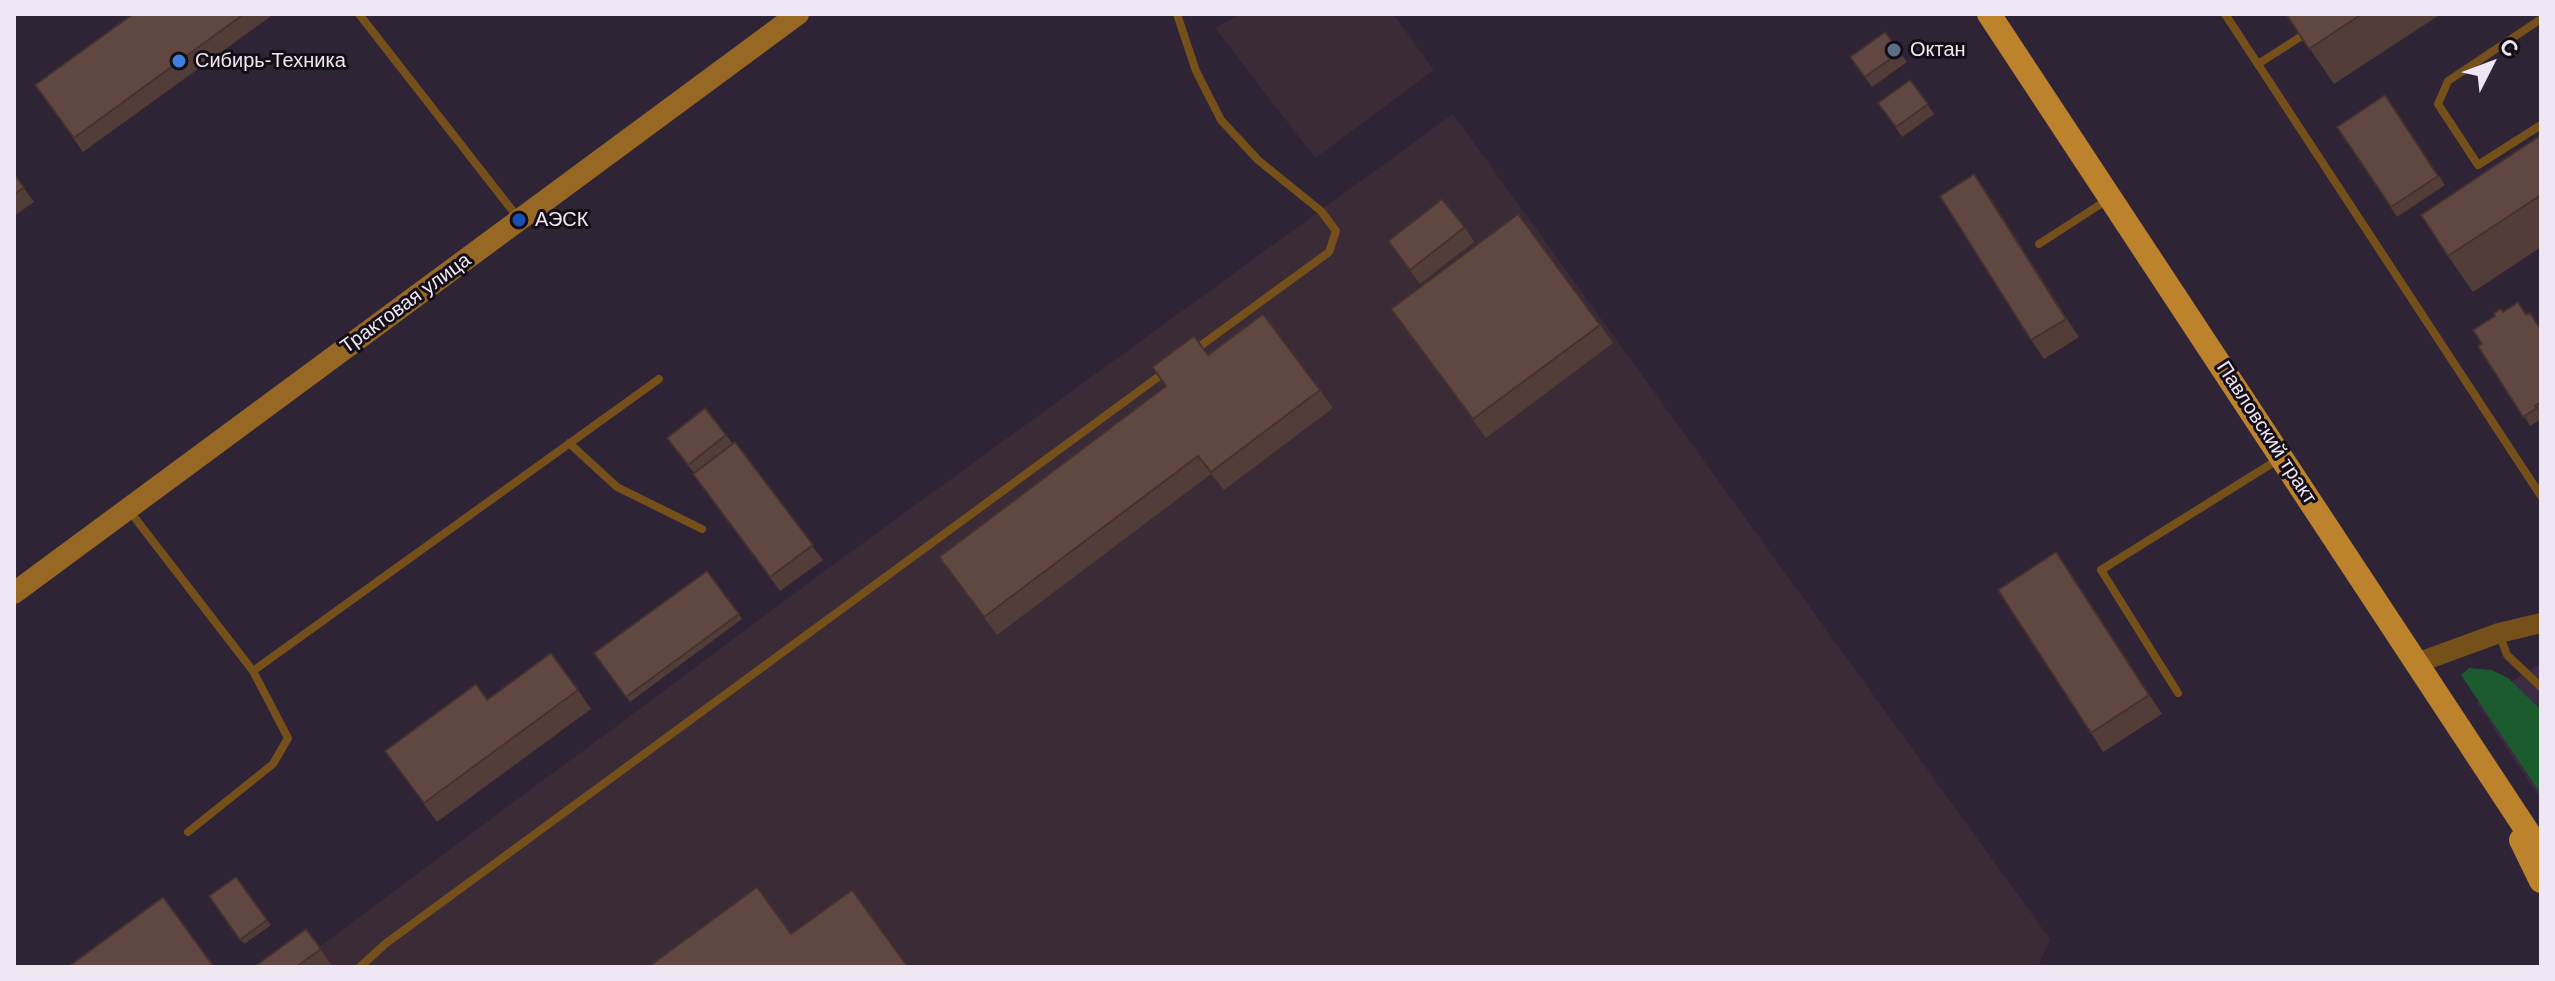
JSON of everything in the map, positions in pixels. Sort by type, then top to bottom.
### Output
[{"type":"highway","name":"Павловский тракт","points":[[1989,14],[2541,852]]},
{"type":"highway","points":[[2489,773],[2541,881]]},
{"type":"main road","name":"Трактовая улица","points":[[14,593],[798,14]]},
{"type":"street","points":[[2417,663],[2499,633],[2541,623]]},
{"type":"lane","points":[[359,14],[519,220]]},
{"type":"lane","points":[[1177,14],[1196,71],[1221,120],[1258,160],[1321,211],[1336,231],[1329,252],[1190,354]]},
{"type":"lane","points":[[2225,14],[2541,496]]},
{"type":"lane","points":[[2541,19],[2448,81],[2438,104],[2478,165],[2541,125]]},
{"type":"lane","points":[[2258,64],[2314,27]]},
{"type":"lane","points":[[2039,244],[2111,198]]},
{"type":"lane","points":[[360,967],[385,944],[1177,363]]},
{"type":"lane","points":[[253,671],[659,379]]},
{"type":"lane","points":[[569,443],[617,487],[702,529]]},
{"type":"lane","points":[[2178,693],[2101,570],[2282,457]]},
{"type":"lane","points":[[128,509],[253,671],[288,738],[273,764],[188,832]]},
{"type":"lane","points":[[2499,633],[2507,655],[2541,687]]},
{"type":"shaded area","points":[[1240,14],[1393,14],[1434,70],[1315,158],[1215,28]]},
{"type":"shaded area","points":[[1453,114],[2050,939],[2038,967],[292,967],[845,556]]},
{"type":"shaded area","points":[[2541,663],[2541,800],[2477,703]]},
{"type":"green space","points":[[2469,668],[2492,670],[2508,678],[2541,710],[2541,794],[2461,675]]},
{"type":"building","points":[[133,14],[244,14],[74,138],[35,85]]},
{"type":"building","points":[[2286,14],[2362,14],[2309,49]]},
{"type":"building","points":[[1885,32],[1900,52],[1865,77],[1850,57]]},
{"type":"building","points":[[1910,80],[1928,104],[1896,127],[1878,103]]},
{"type":"building","points":[[2385,95],[2438,176],[2391,207],[2337,127]]},
{"type":"building","points":[[2541,135],[2541,195],[2448,256],[2421,215]]},
{"type":"building","points":[[14,174],[24,187],[14,195]]},
{"type":"building","points":[[1974,174],[2066,319],[2031,340],[1940,196]]},
{"type":"building","points":[[1442,199],[1465,227],[1410,270],[1388,241]]},
{"type":"building","points":[[1518,214],[1600,325],[1473,419],[1391,309]]},
{"type":"building","points":[[2518,302],[2541,330],[2541,402],[2523,417],[2478,346],[2482,344],[2473,330],[2495,316],[2494,313],[2501,309],[2503,312]]},
{"type":"building","points":[[1263,314],[1320,390],[1211,472],[1198,456],[984,617],[939,557],[1166,386],[1152,367],[1194,336],[1208,355]]},
{"type":"building","points":[[705,408],[726,435],[688,465],[667,438]]},
{"type":"building","points":[[735,442],[813,545],[770,577],[693,474]]},
{"type":"building","points":[[2056,552],[2149,695],[2091,733],[1998,590]]},
{"type":"building","points":[[707,571],[739,614],[626,697],[594,653]]},
{"type":"building","points":[[551,653],[578,690],[424,803],[385,751],[476,684],[487,700]]},
{"type":"building","points":[[236,877],[267,920],[240,940],[209,896]]},
{"type":"building","points":[[757,887],[791,934],[852,890],[908,967],[648,967]]},
{"type":"building","points":[[163,897],[214,967],[68,967]]},
{"type":"building","points":[[306,929],[321,949],[296,967],[254,967]]},
{"type":"place","name":"Октан","points":[[1894,50]]},
{"type":"place","name":"Сибирь-Техника","points":[[179,61]]},
{"type":"place","name":"АЭСК","points":[[519,220]]}]
